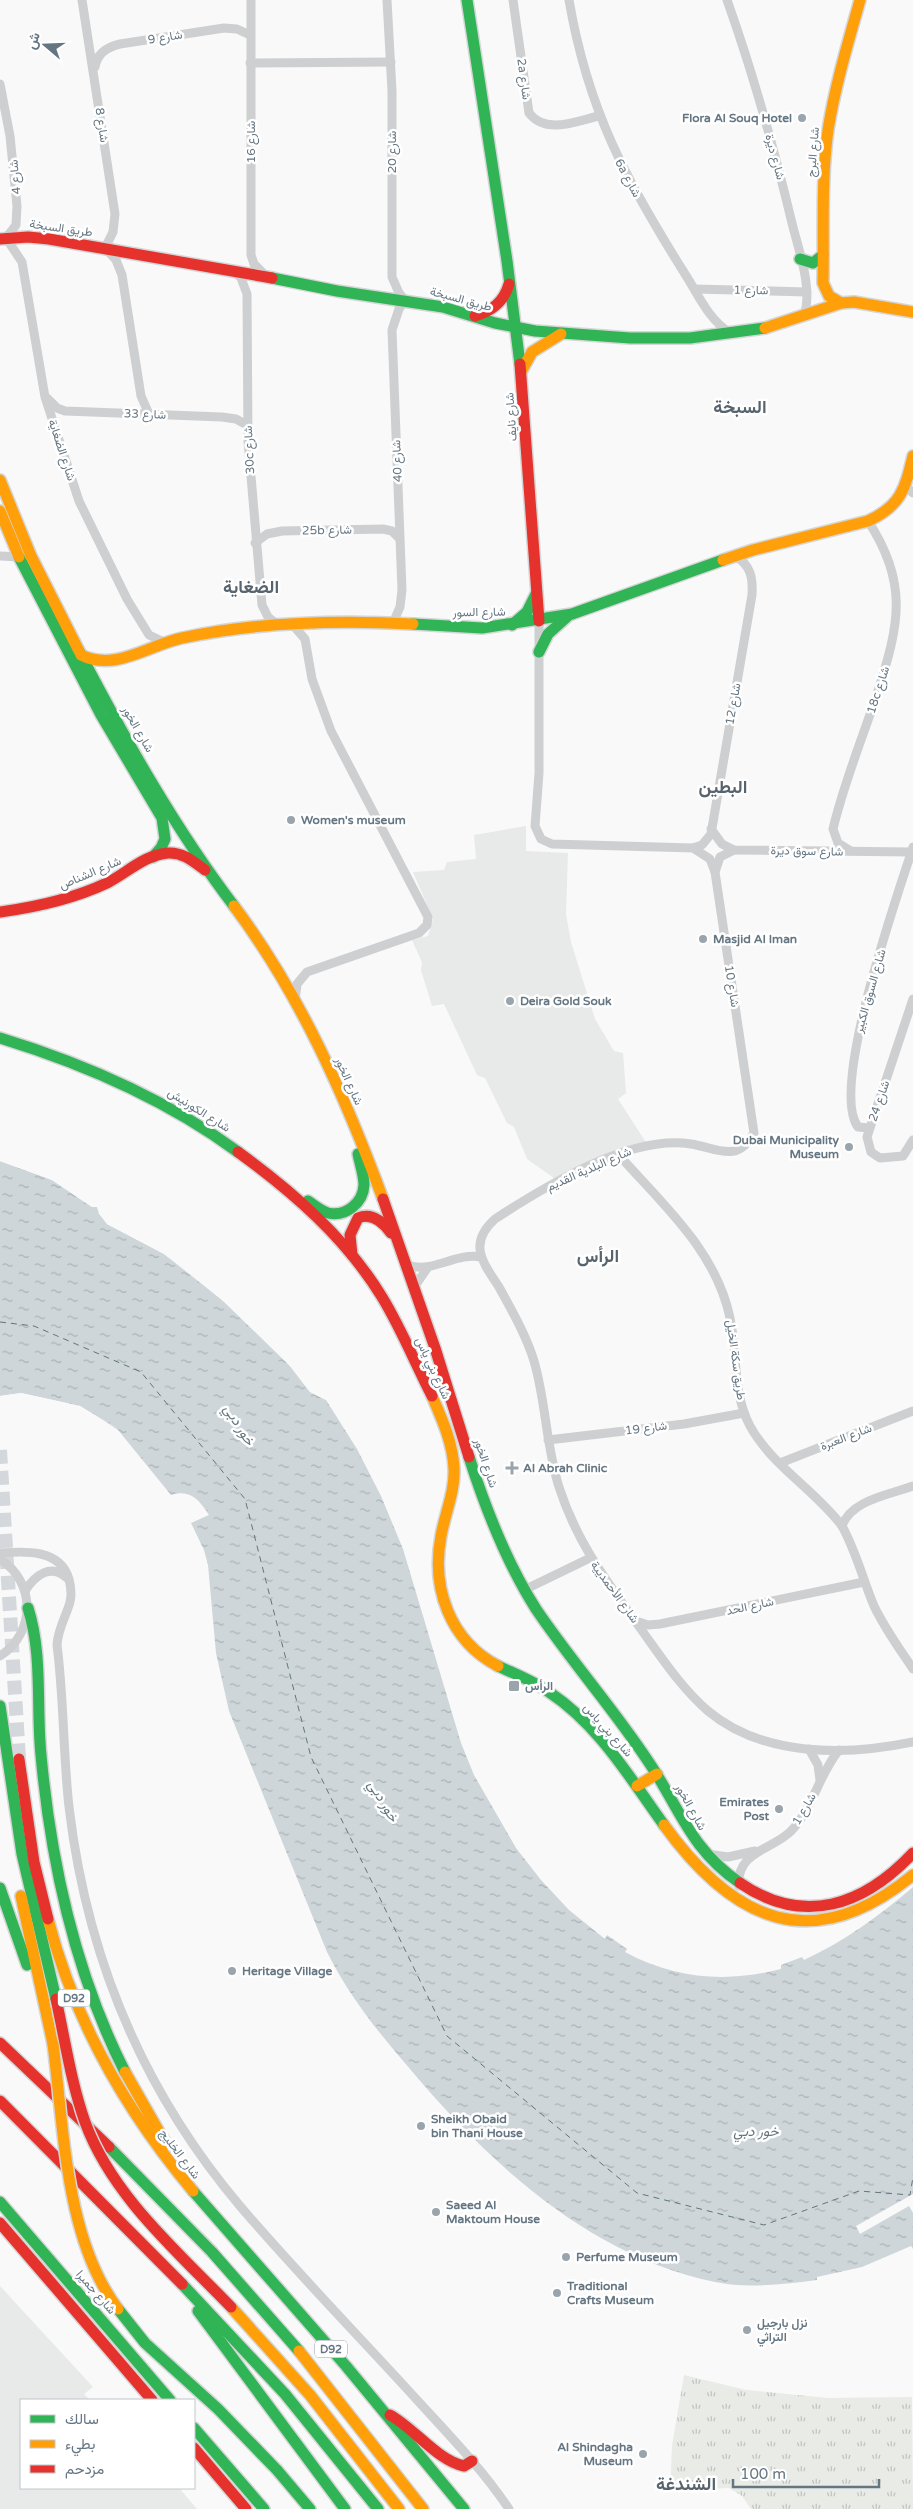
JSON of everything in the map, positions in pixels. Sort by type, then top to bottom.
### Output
[{"type":"main road","name":"شارع نايف","points":[[467,0],[516,327],[539,621]]},
{"type":"main road","name":"شارع البرج","points":[[841,303],[829,296],[823,283],[824,183],[828,132],[838,78],[860,0]]},
{"type":"main road","name":"طريق السبخة","points":[[3,238],[38,238],[105,248],[337,291],[443,306],[516,327],[562,333],[690,338],[778,326],[812,311],[841,303],[854,302],[913,312]]},
{"type":"main road","points":[[800,258],[813,263],[823,255]]},
{"type":"main road","points":[[475,316],[486,313],[503,300],[510,279]]},
{"type":"main road","points":[[521,375],[523,365],[535,348],[562,333]]},
{"type":"main road","name":"شارع السور","points":[[81,655],[91,660],[113,661],[164,642],[212,632],[278,625],[393,623],[470,628],[512,625],[572,614],[735,556],[868,521],[892,509],[909,489],[913,456]]},
{"type":"main road","name":"شارع الخور","points":[[0,480],[24,543],[81,655],[146,771],[211,874],[257,939],[295,1001],[328,1068],[352,1123],[406,1260],[491,1519],[524,1590],[565,1653],[657,1774],[681,1820],[704,1853],[739,1886]]},
{"type":"main road","name":"شارع الخور","points":[[0,511],[19,557],[101,715],[162,818],[165,826],[164,843],[153,857]]},
{"type":"main road","points":[[512,625],[528,611],[534,602],[536,589]]},
{"type":"main road","points":[[539,652],[555,626],[572,614]]},
{"type":"main road","name":"شارع الشناص","points":[[4,909],[61,900],[85,892],[108,882],[153,857],[170,852],[179,854],[211,874]]},
{"type":"main road","name":"شارع الكورنيش","points":[[0,1038],[77,1062],[152,1097],[219,1137],[282,1186],[318,1219],[352,1255]]},
{"type":"main road","points":[[282,1186],[328,1212],[345,1212],[353,1208],[359,1202],[364,1185],[352,1123]]},
{"type":"main road","points":[[352,1255],[351,1230],[358,1219],[371,1216],[383,1221],[406,1260]]},
{"type":"main road","name":"شارع بني ياس","points":[[352,1255],[387,1306],[448,1438],[455,1473],[454,1490],[443,1528],[438,1564],[442,1590],[453,1624],[469,1647],[482,1658],[546,1690],[584,1721],[614,1754],[671,1834],[715,1883],[731,1897],[749,1908],[781,1918],[811,1922],[852,1914],[890,1895],[913,1875]]},
{"type":"main road","points":[[28,1608],[36,1641],[39,1741],[48,1814],[65,1905],[82,1967],[100,2020],[122,2070],[204,2207]]},
{"type":"main road","points":[[0,1706],[22,1906],[53,2044],[73,2201],[84,2241],[98,2274],[116,2306],[137,2335],[235,2426],[277,2470],[310,2509]]},
{"type":"main road","name":"شارع الخليج","points":[[19,1759],[28,1825],[41,1891],[56,1948],[75,2002],[98,2050],[134,2112],[169,2164],[204,2207],[314,2329],[465,2509]]},
{"type":"main road","points":[[637,1786],[657,1774]]},
{"type":"main road","points":[[12,1803],[27,1885],[56,1999],[78,2099],[102,2157],[120,2187],[142,2215],[231,2306],[310,2396],[399,2509]]},
{"type":"main road","points":[[739,1886],[757,1895],[784,1904],[823,1906],[845,1901],[866,1892],[885,1880],[913,1853]]},
{"type":"main road","points":[[0,1888],[48,2018]]},
{"type":"main road","points":[[0,2043],[93,2132],[224,2267],[328,2386],[423,2509]]},
{"type":"main road","points":[[0,2101],[177,2278],[272,2380],[378,2509]]},
{"type":"main road","name":"شارع جميرا","points":[[0,2202],[169,2399]]},
{"type":"main road","points":[[0,2223],[151,2399]]},
{"type":"main road","points":[[177,2278],[205,2321],[345,2509]]},
{"type":"main road","points":[[385,2414],[410,2426],[453,2465],[464,2466],[472,2461]]},
{"type":"main road","points":[[195,2429],[264,2509]]},
{"type":"main road","points":[[195,2449],[246,2509]]},
{"type":"street","name":"شارع 8","points":[[82,0],[115,214],[113,232],[105,248]]},
{"type":"street","name":"شارع 16","points":[[251,0],[251,256],[259,272],[267,277]]},
{"type":"street","name":"شارع 20","points":[[388,0],[391,62],[392,277],[399,293],[405,300]]},
{"type":"street","name":"2a شارع","points":[[513,0],[529,113],[541,124],[550,126],[599,116]]},
{"type":"street","name":"6a شارع","points":[[569,0],[584,71],[599,116],[616,157],[636,194],[716,322],[731,333]]},
{"type":"street","name":"شارع ديرة","points":[[728,0],[772,144],[800,258],[807,292],[804,316]]},
{"type":"street","name":"شارع 9","points":[[94,71],[99,56],[112,45],[224,28],[238,29],[250,35]]},
{"type":"street","points":[[250,63],[391,62]]},
{"type":"street","name":"شارع 4","points":[[0,84],[10,136],[18,206],[16,226],[3,238]]},
{"type":"street","name":"شارع الضغاية","points":[[3,238],[22,262],[45,397],[66,467],[94,534],[146,630],[154,638],[164,642]]},
{"type":"street","points":[[105,248],[116,260],[122,275],[141,396],[149,414]]},
{"type":"street","name":"30c شارع","points":[[235,272],[245,286],[247,294],[247,426],[255,543],[264,611],[278,625]]},
{"type":"street","name":"شارع 1","points":[[695,289],[807,292]]},
{"type":"street","name":"شارع 40","points":[[393,623],[402,599],[392,330],[397,314],[405,300]]},
{"type":"street","name":"شارع 33","points":[[45,397],[57,408],[65,411],[222,417],[236,419],[247,426]]},
{"type":"street","name":"18c شارع","points":[[851,851],[838,843],[833,829],[892,648],[897,613],[894,579],[889,562],[868,521]]},
{"type":"street","name":"25b شارع","points":[[255,543],[267,534],[282,531],[383,529],[392,531],[399,538]]},
{"type":"street","points":[[0,556],[19,557]]},
{"type":"street","name":"شارع 12","points":[[712,829],[752,595],[751,575],[742,560],[735,556]]},
{"type":"street","name":"شارع نايف","points":[[539,621],[539,773],[535,822],[538,836],[544,842],[552,844],[693,848]]},
{"type":"street","points":[[292,624],[305,639],[312,679],[331,731],[428,917],[425,927],[419,933],[307,972],[297,984],[295,1001]]},
{"type":"street","points":[[693,848],[706,842],[712,829]]},
{"type":"street","points":[[712,829],[718,840],[734,850]]},
{"type":"street","points":[[693,848],[710,860],[715,872]]},
{"type":"street","name":"شارع سوق ديرة","points":[[734,850],[851,851],[912,849]]},
{"type":"street","name":"شارع السوق الكبير","points":[[870,1128],[858,1127],[854,1119],[852,1078],[854,1054],[864,1008],[912,849]]},
{"type":"street","points":[[715,872],[720,857],[734,850]]},
{"type":"street","name":"شارع 10","points":[[715,872],[754,1133]]},
{"type":"street","name":"شارع 24","points":[[913,999],[866,1138],[868,1148],[880,1158],[903,1156],[913,1140]]},
{"type":"street","name":"شارع البلدية القديم","points":[[467,1255],[481,1240],[488,1225],[502,1214],[566,1177],[618,1154],[644,1146],[670,1142],[694,1144],[719,1152],[736,1151],[750,1141],[754,1133]]},
{"type":"street","name":"طريق سكة الخيل","points":[[618,1154],[697,1242],[716,1275],[730,1317],[736,1378],[744,1413],[758,1439],[842,1526],[849,1538],[864,1582],[884,1625],[913,1669]]},
{"type":"street","points":[[406,1260],[416,1268],[428,1267],[467,1255],[481,1257],[481,1240]]},
{"type":"street","name":"شارع الأحمديية","points":[[481,1257],[519,1324],[533,1358],[544,1404],[548,1440],[558,1486],[572,1522],[590,1558],[679,1680],[718,1719],[755,1738],[782,1746],[839,1750],[871,1749],[913,1742]]},
{"type":"street","points":[[415,1286],[428,1267]]},
{"type":"street","name":"شارع العبرة","points":[[780,1463],[913,1411]]},
{"type":"street","name":"شارع 19","points":[[548,1440],[684,1424],[744,1413]]},
{"type":"street","points":[[842,1526],[844,1519],[854,1509],[913,1486]]},
{"type":"street","points":[[0,1553],[46,1555],[61,1564],[69,1580],[71,1599],[60,1624],[58,1646],[70,1817],[82,1884],[96,1940],[107,1979],[133,2043],[172,2114],[222,2184],[472,2461],[510,2509]]},
{"type":"street","points":[[524,1590],[590,1558]]},
{"type":"street","points":[[0,1559],[18,1575],[25,1590],[28,1608],[22,1633],[12,1647],[0,1656]]},
{"type":"street","points":[[25,1590],[34,1578],[47,1571],[57,1572],[69,1580]]},
{"type":"street","name":"شارع الحد","points":[[635,1621],[660,1624],[864,1582]]},
{"type":"street","name":"شارع 1","points":[[809,1749],[818,1765],[820,1780]]},
{"type":"street","name":"شارع 1","points":[[739,1886],[738,1878],[743,1864],[753,1854],[783,1838],[797,1824],[820,1780],[839,1750]]},
{"type":"street","name":"شارع 1","points":[[704,1853],[728,1857],[760,1851]]},
{"type":"shaded area","name":"Deira Gold Souk","points":[[526,826],[526,851],[568,853],[566,914],[571,942],[595,1019],[614,1051],[623,1053],[626,1093],[618,1099],[647,1144],[558,1181],[527,1159],[514,1127],[507,1123],[485,1078],[477,1075],[444,1004],[432,1006],[421,970],[422,962],[412,940],[428,936],[433,919],[413,872],[444,870],[447,862],[476,859],[474,835]]},
{"type":"shaded area","points":[[0,2286],[93,2387],[84,2394],[89,2399],[20,2399],[20,2489],[180,2489],[197,2509],[0,2509]]},
{"type":"green space","points":[[684,2375],[746,2390],[828,2398],[912,2397],[913,2509],[751,2509],[742,2496],[729,2488],[670,2491],[672,2446]]},
{"type":"water","name":"خور دبي","points":[[0,1161],[52,1180],[92,1207],[97,1207],[107,1224],[164,1254],[222,1300],[290,1366],[310,1392],[326,1400],[357,1449],[381,1496],[403,1549],[461,1743],[474,1775],[516,1848],[541,1880],[569,1910],[605,1939],[607,1935],[627,1949],[625,1952],[663,1968],[682,1973],[721,1977],[761,1973],[781,1969],[781,1965],[802,1957],[804,1960],[834,1945],[874,1918],[913,1887],[913,2249],[911,2246],[862,2267],[817,2277],[817,2280],[779,2284],[728,2284],[669,2269],[626,2251],[585,2228],[546,2201],[474,2139],[398,2055],[354,1999],[327,1952],[229,1711],[216,1653],[208,1565],[204,1550],[191,1523],[209,1515],[194,1497],[184,1493],[171,1495],[118,1430],[80,1406],[21,1393],[0,1396]]},
{"type":"pier","points":[[0,1158],[54,1178],[93,1205],[99,1205],[101,1213],[108,1222],[165,1252],[188,1268],[247,1319],[292,1364],[311,1390],[326,1400],[310,1392],[290,1366],[246,1320],[186,1270],[164,1254],[107,1224],[99,1214],[97,1207],[92,1207],[52,1180],[0,1161]]},
{"type":"pier","points":[[21,1393],[80,1406],[118,1429],[66,1404],[21,1395],[0,1398],[0,1396]]},
{"type":"pier","points":[[913,2194],[913,2213],[909,2206],[860,2234],[856,2226]]},
{"type":"ferry route","points":[[0,1322],[34,1326],[141,1372],[245,1499],[311,1757],[447,2036],[637,2193],[764,2225],[859,2191],[910,2195],[913,2177]]},
{"type":"tunnel","points":[[0,1450],[19,1759]]},
{"type":"traffic: fast","points":[[467,0],[507,261],[520,364]]},
{"type":"traffic: fast","points":[[800,259],[813,263],[823,255]]},
{"type":"traffic: fast","points":[[272,278],[337,291],[443,307],[495,323],[535,331],[630,338],[690,338],[765,328]]},
{"type":"traffic: fast","points":[[19,557],[101,715],[162,818],[165,839],[161,848],[153,857]]},
{"type":"traffic: fast","points":[[413,624],[482,628],[572,614],[723,560]]},
{"type":"traffic: fast","points":[[512,625],[527,612],[536,594]]},
{"type":"traffic: fast","points":[[539,652],[548,634],[568,616]]},
{"type":"traffic: fast","points":[[79,651],[151,782],[191,845],[234,906]]},
{"type":"traffic: fast","points":[[0,1038],[63,1059],[124,1085],[182,1115],[238,1152]]},
{"type":"traffic: fast","points":[[308,1201],[328,1213],[335,1214],[347,1211],[357,1203],[363,1192],[364,1185],[358,1154]]},
{"type":"traffic: fast","points":[[469,1457],[482,1496],[506,1554],[536,1609],[635,1741],[697,1842],[723,1870],[740,1883]]},
{"type":"traffic: fast","points":[[28,1608],[36,1644],[41,1755],[45,1796],[59,1877],[79,1957],[92,1996],[125,2072]]},
{"type":"traffic: fast","points":[[498,1666],[543,1688],[567,1705],[583,1720],[626,1771],[664,1825]]},
{"type":"traffic: fast","points":[[0,1706],[22,1854],[56,1999]]},
{"type":"traffic: fast","points":[[0,1888],[27,1965]]},
{"type":"traffic: fast","points":[[109,2147],[212,2252],[299,2351]]},
{"type":"traffic: fast","points":[[193,2191],[346,2366],[464,2509]]},
{"type":"traffic: fast","points":[[0,2202],[169,2399]]},
{"type":"traffic: fast","points":[[182,2284],[285,2394],[378,2509]]},
{"type":"traffic: fast","points":[[118,2309],[145,2343],[218,2409],[277,2470]]},
{"type":"traffic: fast","points":[[198,2311],[345,2509]]},
{"type":"traffic: fast","points":[[195,2429],[264,2509]]},
{"type":"traffic: fast","points":[[277,2470],[310,2509]]},
{"type":"traffic: slow","points":[[841,303],[829,296],[823,283],[824,168],[834,97],[860,0]]},
{"type":"traffic: slow","points":[[765,328],[841,303],[854,302],[913,312]]},
{"type":"traffic: slow","points":[[522,370],[532,352],[561,334]]},
{"type":"traffic: slow","points":[[723,560],[753,550],[868,521],[879,515],[895,503],[900,495],[913,456]]},
{"type":"traffic: slow","points":[[0,480],[31,556],[79,651]]},
{"type":"traffic: slow","points":[[0,511],[19,557]]},
{"type":"traffic: slow","points":[[81,655],[94,659],[119,659],[182,638],[268,625],[326,622],[413,624]]},
{"type":"traffic: slow","points":[[234,906],[280,974],[319,1047],[337,1084],[383,1199]]},
{"type":"traffic: slow","points":[[432,1396],[449,1441],[454,1469],[453,1486],[441,1536],[439,1555],[439,1575],[442,1593],[456,1628],[481,1655],[498,1666]]},
{"type":"traffic: slow","points":[[637,1786],[657,1774]]},
{"type":"traffic: slow","points":[[664,1825],[691,1858],[718,1885],[747,1905],[777,1917],[809,1921],[842,1915],[876,1900],[913,1875]]},
{"type":"traffic: slow","points":[[21,1896],[53,2044]]},
{"type":"traffic: slow","points":[[48,1919],[72,1993],[105,2063],[146,2129],[193,2191]]},
{"type":"traffic: slow","points":[[53,2044],[64,2146],[77,2217],[87,2250],[100,2281],[118,2309]]},
{"type":"traffic: slow","points":[[125,2072],[166,2144]]},
{"type":"traffic: slow","points":[[231,2307],[310,2395],[399,2509]]},
{"type":"traffic: slow","points":[[299,2351],[423,2509]]},
{"type":"traffic: jam","points":[[0,239],[28,237],[49,239],[272,278]]},
{"type":"traffic: jam","points":[[475,316],[487,311],[501,301],[509,284]]},
{"type":"traffic: jam","points":[[520,364],[539,621]]},
{"type":"traffic: jam","points":[[0,912],[28,908],[81,894],[107,883],[143,861],[159,854],[179,854],[205,870]]},
{"type":"traffic: jam","points":[[238,1152],[279,1183],[317,1217],[368,1275],[402,1333],[432,1396]]},
{"type":"traffic: jam","points":[[383,1199],[435,1348],[469,1457]]},
{"type":"traffic: jam","points":[[352,1255],[350,1235],[358,1218],[368,1216],[377,1219],[391,1233]]},
{"type":"traffic: jam","points":[[19,1759],[34,1862],[48,1919]]},
{"type":"traffic: jam","points":[[740,1883],[764,1896],[787,1904],[810,1907],[832,1904],[854,1897],[874,1886],[913,1853]]},
{"type":"traffic: jam","points":[[56,1999],[76,2092],[85,2122],[97,2149],[129,2199],[148,2222],[231,2307]]},
{"type":"traffic: jam","points":[[0,2043],[109,2147]]},
{"type":"traffic: jam","points":[[0,2101],[182,2284]]},
{"type":"traffic: jam","points":[[0,2223],[151,2399]]},
{"type":"traffic: jam","points":[[390,2415],[445,2458],[464,2466],[472,2461]]},
{"type":"traffic: jam","points":[[195,2449],[246,2509]]},
{"type":"place","name":"Flora Al Souq Hotel","points":[[802,118]]},
{"type":"place","name":"Women's museum","points":[[291,820]]},
{"type":"place","name":"Masjid Al Iman","points":[[703,939]]},
{"type":"place","name":"Deira Gold Souk","points":[[510,1001]]},
{"type":"place","name":"Dubai Municipality Museum","points":[[849,1147]]},
{"type":"place","name":"Al Abrah Clinic","points":[[512,1468]]},
{"type":"place","name":"الرأس","points":[[514,1686]]},
{"type":"place","name":"Emirates Post","points":[[779,1809]]},
{"type":"place","name":"Heritage Village","points":[[232,1971]]},
{"type":"place","name":"Sheikh Obaid bin Thani House","points":[[421,2126]]},
{"type":"place","name":"Saeed Al Maktoum House","points":[[436,2212]]},
{"type":"place","name":"Perfume Museum","points":[[566,2257]]},
{"type":"place","name":"Traditional Crafts Museum","points":[[557,2293]]},
{"type":"place","name":"نزل بارجيل التراثي","points":[[747,2330]]},
{"type":"place","name":"Al Shindagha Museum","points":[[643,2454]]},
{"type":"district","name":"السبخة","points":[[740,407]]},
{"type":"district","name":"الضغاية","points":[[251,587]]},
{"type":"district","name":"البطين","points":[[723,787]]},
{"type":"district","name":"الرأس","points":[[598,1256]]},
{"type":"district","name":"الشندغة","points":[[686,2484]]}]
